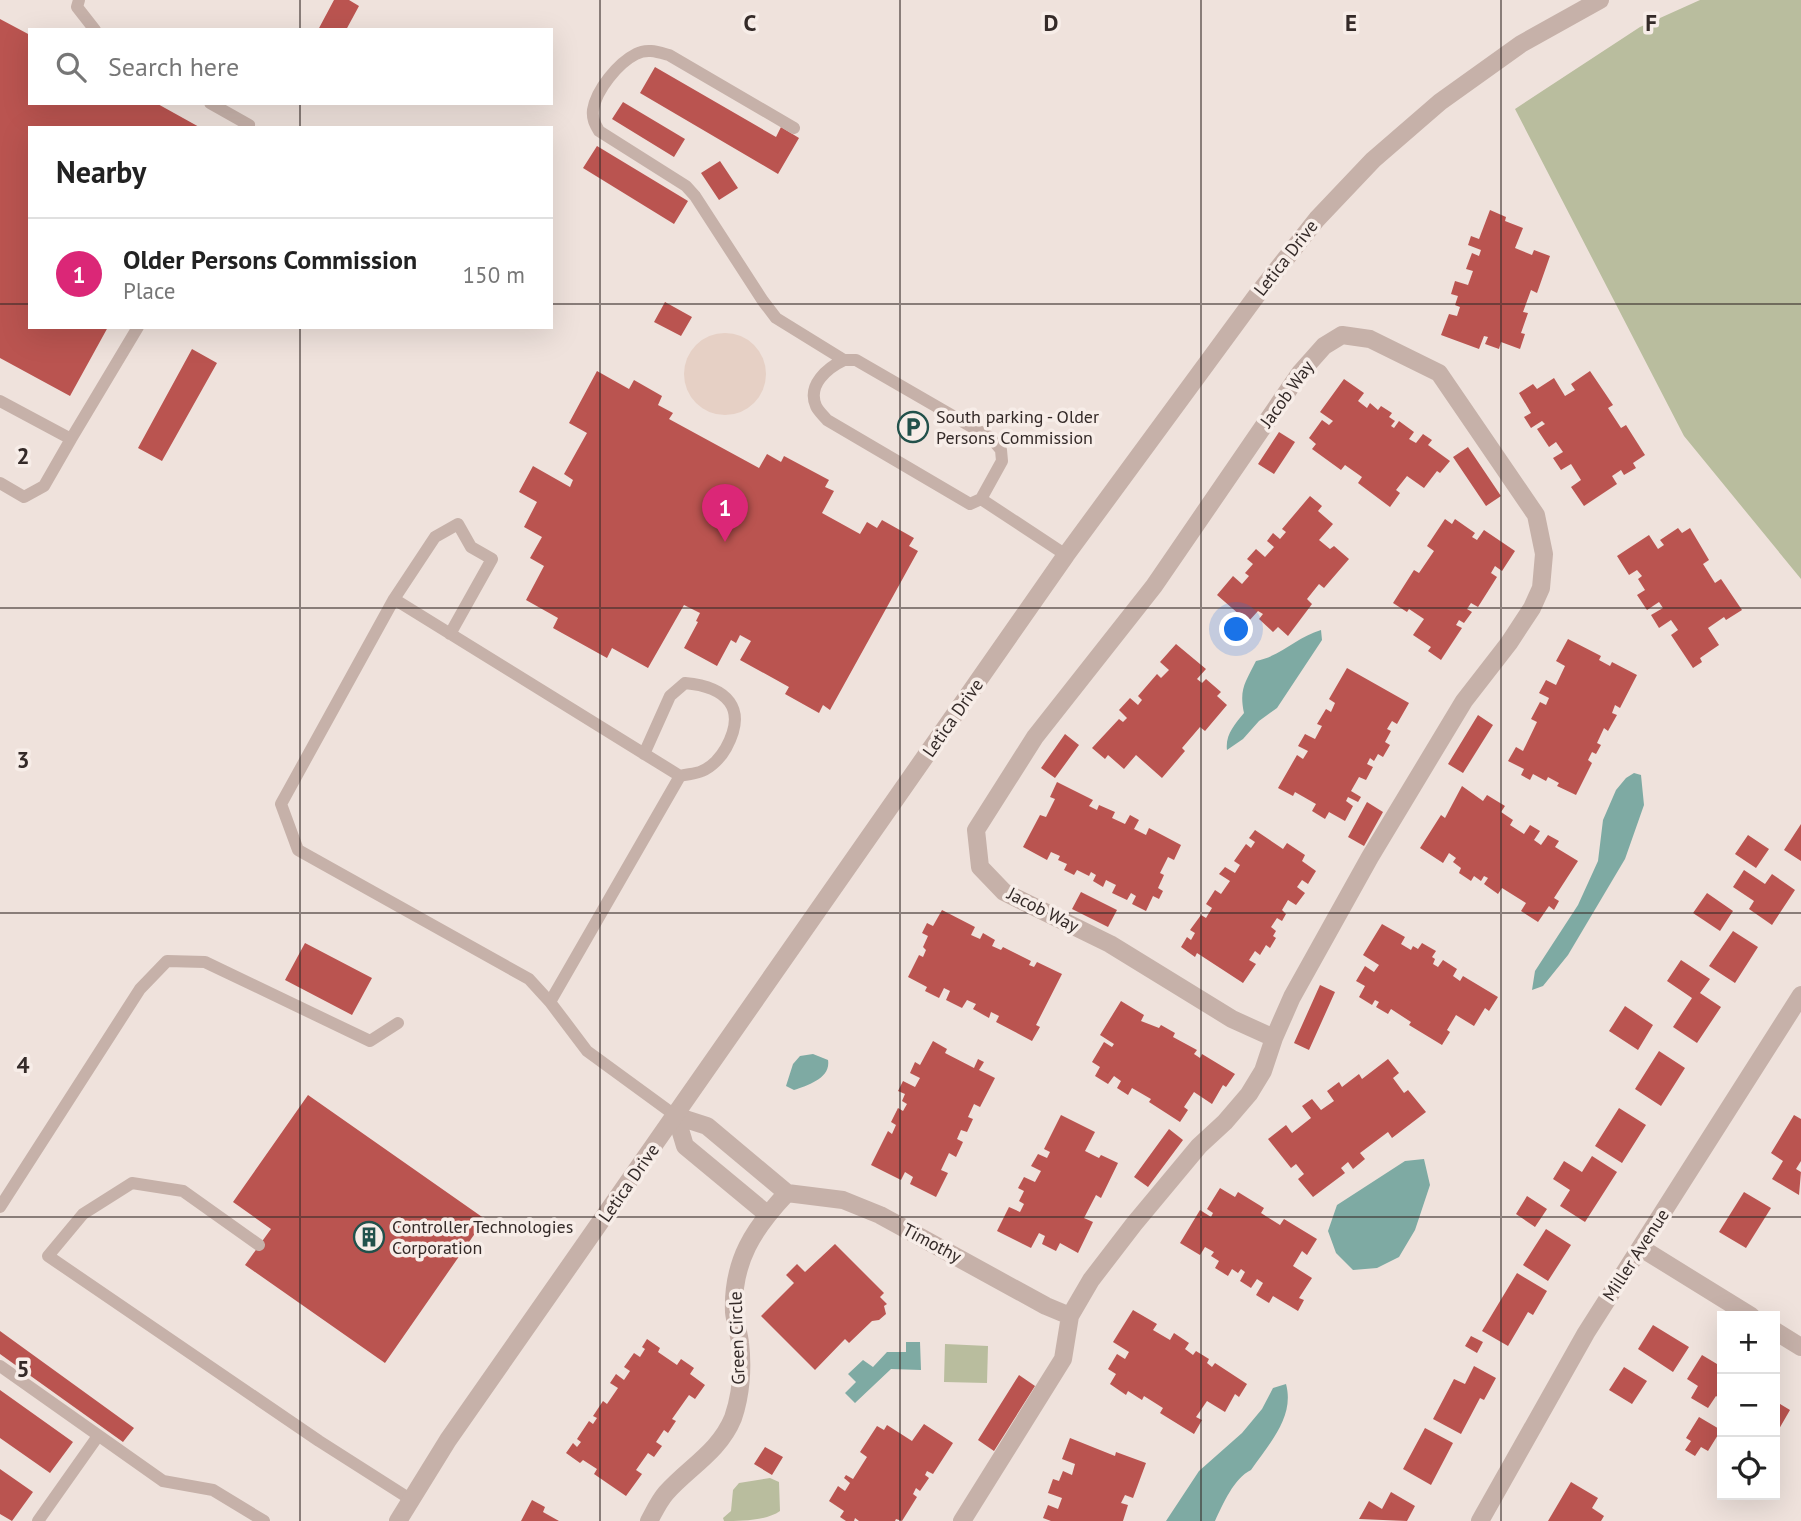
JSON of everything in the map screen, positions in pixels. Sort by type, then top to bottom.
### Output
[{"type":"street","name":"Letica Drive","points":[[398,1521],[448,1440],[1066,555],[1257,295],[1317,219],[1373,160],[1440,102],[1521,44],[1600,0]]},
{"type":"street","name":"Jacob Way","points":[[1070,1316],[1091,1280],[1134,1224],[1199,1146],[1225,1122],[1249,1094],[1263,1072],[1292,996],[1370,857],[1464,701],[1509,643],[1541,589],[1544,554],[1536,515],[1439,373],[1370,339],[1342,335],[1324,346],[1300,373],[1154,586],[1035,737],[976,830],[980,867],[1004,892],[1110,944],[1232,1019],[1274,1038]]},
{"type":"street","name":"Miller Avenue","points":[[1480,1521],[1565,1367],[1801,995]]},
{"type":"street","points":[[676,1116],[707,1126],[787,1193],[767,1214],[685,1146],[676,1116]]},
{"type":"street","name":"Timothy","points":[[787,1193],[843,1200],[880,1215],[1046,1306],[1070,1316]]},
{"type":"street","name":"Green Circle","points":[[649,1521],[663,1496],[710,1454],[724,1436],[733,1417],[742,1367],[734,1314],[734,1287],[747,1243],[767,1214]]},
{"type":"street","points":[[1641,1248],[1743,1311]]},
{"type":"street","points":[[962,1521],[1063,1359],[1070,1316]]},
{"type":"street","points":[[1780,1334],[1801,1347]]},
{"type":"lane","points":[[79,0],[77,7],[93,28]]},
{"type":"lane","points":[[794,128],[669,55],[652,50],[636,54],[619,68],[607,82],[593,110],[594,122],[599,131],[686,186],[695,196],[776,318],[844,360]]},
{"type":"lane","points":[[214,105],[249,126]]},
{"type":"lane","points":[[0,483],[24,497],[44,486],[137,329]]},
{"type":"lane","points":[[844,360],[856,360],[990,438],[1001,450],[1002,461],[981,499],[970,504],[827,420],[816,407],[814,394],[818,381],[830,366],[844,360]]},
{"type":"lane","points":[[0,401],[71,439]]},
{"type":"lane","points":[[981,499],[1066,555]]},
{"type":"lane","points":[[450,634],[492,559],[471,547],[458,524],[435,537],[394,600],[281,804],[298,850],[529,979],[587,1051],[676,1116]]},
{"type":"lane","points":[[394,600],[450,634],[644,754],[680,776],[704,771],[721,756],[734,733],[736,713],[722,692],[705,685],[685,683],[670,696],[644,754]]},
{"type":"lane","points":[[550,1002],[680,776]]},
{"type":"lane","points":[[2,1201],[140,989],[167,961],[205,961],[370,1041],[398,1023]]},
{"type":"lane","points":[[260,1245],[183,1191],[132,1183],[83,1214],[48,1256],[319,1441],[410,1499]]},
{"type":"lane","points":[[0,1366],[163,1481],[214,1490],[264,1521]]},
{"type":"lane","points":[[38,1521],[98,1436]]},
{"type":"green space","points":[[1700,0],[1801,0],[1801,579],[1684,436],[1515,109],[1640,27]]},
{"type":"green space","points":[[945,1344],[988,1346],[987,1383],[944,1382]]},
{"type":"green space","points":[[770,1478],[779,1482],[780,1511],[760,1519],[724,1521],[723,1518],[731,1511],[733,1490],[739,1483]]},
{"type":"shaded area","points":[[717,333],[733,333],[748,340],[759,351],[766,366],[763,390],[754,403],[733,415],[717,415],[702,408],[691,397],[684,382],[684,366],[691,351],[702,340]]},
{"type":"water","points":[[1321,630],[1322,640],[1277,708],[1227,750],[1229,735],[1244,713],[1243,692],[1256,661]]},
{"type":"water","points":[[1634,773],[1641,775],[1644,805],[1625,859],[1568,955],[1543,986],[1532,990],[1535,971],[1578,905],[1598,861],[1603,820],[1616,790]]},
{"type":"water","points":[[813,1054],[828,1060],[826,1072],[812,1083],[794,1090],[786,1086],[793,1064],[800,1056]]},
{"type":"water","points":[[1424,1159],[1430,1185],[1415,1230],[1399,1257],[1377,1268],[1353,1270],[1336,1253],[1328,1231],[1337,1205],[1405,1161]]},
{"type":"water","points":[[906,1342],[920,1342],[921,1370],[891,1369],[855,1403],[845,1393],[856,1382],[848,1374],[863,1360],[873,1367],[887,1352],[906,1352]]},
{"type":"water","points":[[1286,1384],[1287,1408],[1279,1430],[1251,1470],[1234,1485],[1215,1521],[1166,1521],[1199,1471],[1242,1433],[1262,1409],[1273,1388]]},
{"type":"building","points":[[334,0],[349,0],[359,6],[347,28],[319,28]]},
{"type":"building","points":[[0,19],[28,34],[28,105],[160,105],[197,126],[28,126],[28,329],[107,329],[70,396],[0,358]]},
{"type":"building","points":[[655,67],[776,137],[781,127],[799,138],[778,174],[640,93]]},
{"type":"building","points":[[623,102],[685,139],[674,157],[612,119]]},
{"type":"building","points":[[597,146],[688,201],[674,224],[583,168]]},
{"type":"building","points":[[720,161],[738,188],[719,200],[701,173]]},
{"type":"building","points":[[1490,210],[1506,217],[1505,221],[1523,228],[1515,248],[1532,255],[1534,250],[1550,256],[1537,293],[1531,290],[1523,312],[1528,313],[1521,333],[1525,334],[1520,349],[1501,342],[1499,349],[1485,344],[1488,337],[1484,336],[1479,349],[1441,335],[1449,314],[1457,316],[1460,307],[1455,305],[1458,296],[1451,294],[1455,281],[1468,285],[1473,271],[1466,269],[1472,253],[1479,256],[1481,250],[1468,245],[1471,236],[1479,239]]},
{"type":"building","points":[[665,302],[692,317],[681,336],[654,322]]},
{"type":"building","points":[[192,349],[217,363],[162,461],[138,448]]},
{"type":"building","points":[[597,371],[629,389],[634,380],[662,396],[658,405],[673,413],[669,419],[759,468],[767,454],[781,462],[784,456],[829,480],[825,487],[834,491],[822,513],[860,534],[867,522],[877,528],[882,520],[914,538],[909,546],[918,551],[830,710],[823,705],[819,713],[785,694],[789,687],[740,660],[751,641],[740,635],[736,643],[731,640],[717,666],[684,648],[700,613],[684,605],[648,668],[612,648],[607,658],[553,628],[558,618],[526,600],[544,566],[530,558],[542,537],[524,527],[537,502],[519,492],[533,466],[570,487],[573,480],[564,474],[587,433],[569,423]]},
{"type":"building","points":[[1590,371],[1613,405],[1608,408],[1621,428],[1626,425],[1645,455],[1633,463],[1636,468],[1624,475],[1621,470],[1612,476],[1617,484],[1584,506],[1571,487],[1581,480],[1571,464],[1561,470],[1553,458],[1563,452],[1556,442],[1549,447],[1537,429],[1545,424],[1542,421],[1531,428],[1524,417],[1531,413],[1519,393],[1533,384],[1537,389],[1554,378],[1565,396],[1575,390],[1571,384]]},
{"type":"building","points":[[1344,379],[1364,393],[1358,401],[1367,408],[1370,403],[1378,410],[1381,406],[1392,413],[1389,417],[1395,421],[1391,426],[1394,428],[1399,421],[1414,432],[1409,439],[1416,443],[1423,434],[1432,440],[1428,445],[1450,461],[1440,473],[1437,471],[1424,488],[1407,476],[1396,490],[1400,493],[1390,507],[1358,483],[1362,477],[1345,465],[1341,470],[1312,449],[1316,444],[1309,438],[1322,420],[1329,425],[1333,421],[1320,412]]},
{"type":"building","points":[[1279,432],[1295,442],[1274,474],[1258,464]]},
{"type":"building","points":[[1468,447],[1501,496],[1486,506],[1453,457]]},
{"type":"building","points":[[1310,496],[1322,506],[1318,511],[1333,524],[1319,540],[1330,549],[1334,546],[1349,559],[1324,588],[1319,584],[1307,599],[1312,604],[1288,636],[1278,627],[1273,632],[1259,619],[1263,614],[1258,611],[1248,622],[1217,595],[1233,576],[1242,584],[1249,576],[1245,573],[1253,564],[1247,559],[1256,549],[1265,557],[1274,547],[1267,541],[1273,533],[1280,539],[1286,532],[1282,529]]},
{"type":"building","points":[[1445,519],[1452,524],[1455,519],[1475,533],[1472,537],[1477,540],[1484,530],[1515,551],[1502,571],[1495,566],[1491,573],[1497,577],[1478,607],[1471,603],[1467,609],[1472,612],[1464,623],[1459,620],[1456,625],[1462,628],[1441,660],[1428,651],[1431,647],[1413,635],[1424,619],[1393,603],[1414,570],[1419,573],[1434,551],[1427,546]]},
{"type":"building","points":[[1678,528],[1682,533],[1690,528],[1709,560],[1703,564],[1715,583],[1721,579],[1742,610],[1726,620],[1724,617],[1708,628],[1719,645],[1700,658],[1702,662],[1693,668],[1671,635],[1678,630],[1671,620],[1659,628],[1651,615],[1663,608],[1659,602],[1647,610],[1637,595],[1645,590],[1638,579],[1642,576],[1637,570],[1629,575],[1617,556],[1649,535],[1658,549],[1664,545],[1660,540]]},
{"type":"building","points":[[1568,639],[1601,656],[1599,660],[1610,666],[1612,662],[1637,675],[1620,708],[1615,705],[1612,713],[1617,715],[1608,731],[1604,728],[1597,743],[1601,745],[1596,754],[1592,752],[1588,760],[1592,763],[1576,795],[1557,786],[1559,783],[1548,777],[1546,781],[1533,774],[1530,780],[1521,775],[1524,769],[1508,761],[1516,747],[1523,751],[1537,722],[1531,719],[1540,702],[1546,705],[1549,698],[1539,693],[1546,680],[1556,685],[1565,666],[1556,661]]},
{"type":"building","points":[[1176,644],[1206,669],[1197,679],[1202,683],[1206,679],[1221,692],[1217,696],[1227,705],[1205,731],[1200,727],[1182,748],[1185,751],[1162,778],[1136,755],[1124,769],[1108,755],[1105,759],[1092,748],[1119,719],[1123,722],[1127,718],[1119,710],[1130,698],[1138,705],[1142,700],[1138,696],[1157,674],[1161,678],[1169,670],[1160,662]]},
{"type":"building","points":[[1347,668],[1409,703],[1397,724],[1392,721],[1387,729],[1391,731],[1385,742],[1390,745],[1383,757],[1378,754],[1374,761],[1370,758],[1367,764],[1373,767],[1366,780],[1359,777],[1351,791],[1361,797],[1358,802],[1348,797],[1346,801],[1353,806],[1345,821],[1329,812],[1325,819],[1312,811],[1316,804],[1295,792],[1293,796],[1278,788],[1297,755],[1303,759],[1308,751],[1298,746],[1305,734],[1315,739],[1322,726],[1317,724],[1326,709],[1331,712],[1335,703],[1329,699]]},
{"type":"building","points":[[1478,715],[1493,725],[1463,773],[1448,764]]},
{"type":"building","points":[[1065,734],[1079,745],[1055,778],[1041,768]]},
{"type":"building","points":[[1057,782],[1093,800],[1089,806],[1097,810],[1099,805],[1115,812],[1112,818],[1125,824],[1130,815],[1139,820],[1134,829],[1146,835],[1149,828],[1181,845],[1174,860],[1168,857],[1160,873],[1164,875],[1158,888],[1163,891],[1159,899],[1153,896],[1146,911],[1132,904],[1136,896],[1131,893],[1127,900],[1112,893],[1116,885],[1106,880],[1103,887],[1093,881],[1096,875],[1091,872],[1089,876],[1077,870],[1074,875],[1064,870],[1067,864],[1058,860],[1060,856],[1051,852],[1047,860],[1023,847],[1040,815],[1046,817],[1055,799],[1050,797]]},
{"type":"building","points":[[1462,786],[1483,801],[1487,795],[1505,806],[1501,812],[1513,820],[1510,825],[1524,834],[1530,825],[1540,831],[1534,840],[1541,845],[1548,835],[1559,841],[1555,847],[1578,861],[1554,898],[1559,901],[1554,910],[1549,906],[1538,922],[1521,911],[1526,903],[1502,888],[1498,894],[1484,884],[1488,878],[1484,876],[1481,881],[1474,876],[1471,881],[1459,873],[1461,868],[1453,862],[1456,858],[1449,853],[1443,863],[1420,848],[1441,815],[1445,818]]},
{"type":"building","points":[[1367,802],[1383,812],[1364,846],[1348,837]]},
{"type":"building","points":[[1801,824],[1801,861],[1784,850]]},
{"type":"building","points":[[1255,830],[1283,849],[1287,843],[1305,855],[1302,861],[1316,871],[1308,884],[1302,880],[1297,887],[1305,893],[1296,905],[1288,900],[1282,910],[1286,914],[1282,921],[1277,918],[1271,927],[1276,931],[1273,936],[1276,938],[1270,948],[1266,945],[1260,955],[1255,951],[1249,960],[1256,964],[1243,983],[1197,953],[1195,957],[1181,947],[1187,937],[1191,940],[1195,933],[1190,930],[1201,915],[1206,918],[1212,908],[1206,904],[1215,890],[1221,894],[1230,881],[1219,874],[1225,867],[1235,873],[1240,865],[1234,861],[1246,844],[1251,848],[1255,842],[1249,838]]},
{"type":"building","points":[[1748,835],[1769,849],[1756,868],[1735,854]]},
{"type":"building","points":[[1744,870],[1765,884],[1772,874],[1795,890],[1772,925],[1749,909],[1754,901],[1733,887]]},
{"type":"building","points":[[1081,892],[1117,910],[1108,927],[1072,909]]},
{"type":"building","points":[[1707,893],[1733,911],[1720,931],[1693,913]]},
{"type":"building","points":[[942,910],[975,927],[971,935],[980,939],[983,933],[995,940],[992,946],[1001,950],[1003,947],[1031,961],[1029,965],[1034,967],[1037,962],[1062,974],[1036,1025],[1040,1027],[1032,1041],[996,1022],[999,1016],[991,1012],[989,1018],[973,1009],[976,1004],[967,1000],[962,1008],[946,1000],[950,991],[944,988],[939,998],[925,991],[927,987],[908,977],[919,955],[923,957],[926,950],[923,947],[928,936],[922,933],[927,923],[933,926]]},
{"type":"building","points":[[1382,924],[1405,937],[1401,944],[1411,950],[1413,946],[1418,949],[1422,943],[1436,951],[1432,957],[1435,959],[1433,964],[1438,967],[1443,960],[1457,969],[1453,976],[1460,981],[1463,976],[1498,997],[1489,1011],[1485,1008],[1474,1026],[1456,1015],[1442,1045],[1409,1025],[1411,1022],[1391,1009],[1388,1014],[1376,1007],[1379,1002],[1375,1000],[1372,1005],[1359,997],[1365,986],[1356,981],[1365,966],[1374,972],[1379,965],[1363,955]]},
{"type":"building","points":[[1733,931],[1758,947],[1735,983],[1709,966]]},
{"type":"building","points":[[305,943],[372,978],[352,1015],[285,980]]},
{"type":"building","points":[[1681,960],[1710,979],[1700,993],[1721,1007],[1697,1043],[1673,1027],[1692,998],[1667,981]]},
{"type":"building","points":[[1320,985],[1335,992],[1309,1050],[1294,1043]]},
{"type":"building","points":[[1121,1001],[1144,1015],[1141,1021],[1159,1028],[1161,1025],[1175,1033],[1173,1037],[1197,1050],[1194,1054],[1200,1058],[1202,1054],[1235,1074],[1226,1087],[1223,1085],[1212,1104],[1194,1092],[1184,1107],[1188,1110],[1180,1122],[1132,1088],[1128,1095],[1117,1088],[1121,1081],[1114,1076],[1108,1084],[1095,1076],[1100,1067],[1092,1062],[1104,1042],[1112,1047],[1114,1044],[1100,1035]]},
{"type":"building","points":[[1625,1006],[1653,1025],[1638,1050],[1609,1031]]},
{"type":"building","points":[[933,1041],[947,1049],[945,1053],[974,1068],[978,1059],[984,1062],[979,1070],[995,1078],[980,1107],[974,1104],[968,1117],[973,1119],[967,1132],[961,1130],[957,1139],[963,1142],[956,1157],[949,1153],[941,1170],[948,1173],[936,1197],[910,1184],[913,1177],[905,1172],[901,1180],[871,1165],[888,1131],[892,1134],[896,1125],[891,1122],[898,1108],[903,1111],[907,1104],[902,1101],[905,1094],[898,1091],[903,1081],[915,1087],[920,1078],[910,1073],[915,1062],[920,1065]]},
{"type":"building","points":[[1659,1051],[1685,1068],[1661,1106],[1635,1089]]},
{"type":"building","points":[[1388,1059],[1399,1073],[1393,1078],[1404,1093],[1408,1090],[1426,1112],[1392,1138],[1388,1132],[1360,1153],[1365,1159],[1353,1169],[1348,1162],[1341,1168],[1345,1173],[1313,1197],[1298,1179],[1304,1174],[1296,1164],[1291,1168],[1268,1139],[1286,1125],[1292,1133],[1311,1118],[1302,1106],[1312,1099],[1321,1110],[1334,1101],[1327,1091],[1339,1082],[1342,1087],[1359,1074],[1362,1079]]},
{"type":"building","name":"Controller Technologies Corporation","points":[[308,1095],[485,1219],[385,1363],[245,1265],[271,1229],[233,1202]]},
{"type":"building","points":[[1619,1108],[1646,1125],[1622,1163],[1595,1146]]},
{"type":"building","points":[[1061,1115],[1095,1132],[1085,1151],[1118,1163],[1101,1198],[1096,1195],[1084,1218],[1093,1222],[1078,1253],[1060,1243],[1056,1251],[1042,1244],[1045,1236],[1039,1233],[1031,1248],[997,1231],[1009,1207],[1020,1212],[1024,1204],[1019,1201],[1024,1191],[1018,1188],[1024,1177],[1035,1182],[1041,1171],[1031,1166],[1038,1154],[1047,1158],[1050,1152],[1044,1149]]},
{"type":"building","points":[[1794,1115],[1801,1119],[1801,1161],[1796,1169],[1801,1172],[1799,1195],[1772,1179],[1783,1161],[1771,1153]]},
{"type":"building","points":[[1169,1129],[1183,1140],[1148,1187],[1134,1177]]},
{"type":"building","points":[[1592,1156],[1617,1172],[1585,1222],[1560,1206],[1570,1190],[1553,1179],[1564,1161],[1582,1172]]},
{"type":"building","points":[[1220,1188],[1235,1197],[1238,1192],[1264,1208],[1261,1213],[1280,1225],[1284,1219],[1317,1239],[1307,1255],[1302,1251],[1293,1266],[1312,1278],[1299,1298],[1304,1300],[1298,1311],[1273,1296],[1269,1303],[1256,1295],[1263,1283],[1257,1279],[1251,1288],[1240,1281],[1245,1272],[1241,1269],[1238,1273],[1232,1269],[1228,1276],[1215,1268],[1219,1261],[1211,1256],[1214,1252],[1205,1247],[1200,1255],[1180,1243],[1200,1210],[1211,1217],[1213,1213],[1207,1209]]},
{"type":"building","points":[[1744,1192],[1771,1208],[1746,1248],[1719,1232]]},
{"type":"building","points":[[1527,1196],[1547,1209],[1535,1227],[1516,1214]]},
{"type":"building","points":[[1546,1229],[1571,1245],[1548,1281],[1523,1265]]},
{"type":"building","points":[[835,1244],[884,1293],[880,1297],[887,1304],[884,1306],[886,1314],[879,1320],[872,1321],[849,1343],[845,1339],[815,1370],[761,1316],[794,1283],[786,1275],[797,1264],[805,1272]]},
{"type":"building","points":[[1517,1273],[1547,1291],[1533,1315],[1528,1312],[1508,1346],[1482,1331]]},
{"type":"building","points":[[1133,1310],[1157,1324],[1153,1330],[1170,1340],[1174,1333],[1189,1343],[1185,1349],[1193,1355],[1196,1351],[1209,1359],[1207,1363],[1212,1367],[1215,1363],[1247,1384],[1239,1397],[1235,1394],[1225,1412],[1207,1401],[1196,1417],[1202,1420],[1194,1434],[1160,1413],[1163,1408],[1144,1396],[1142,1400],[1128,1391],[1126,1395],[1110,1384],[1116,1374],[1108,1369],[1117,1354],[1125,1359],[1129,1352],[1113,1342]]},
{"type":"building","points":[[1653,1325],[1689,1347],[1673,1372],[1638,1349]]},
{"type":"building","points":[[0,1331],[134,1428],[123,1442],[0,1354]]},
{"type":"building","points":[[1471,1336],[1483,1342],[1477,1353],[1465,1346]]},
{"type":"building","points":[[647,1339],[660,1348],[658,1352],[677,1365],[681,1359],[694,1368],[690,1374],[705,1385],[695,1399],[689,1395],[672,1419],[676,1421],[668,1433],[664,1430],[656,1442],[662,1446],[654,1457],[648,1453],[636,1470],[642,1474],[626,1496],[594,1474],[597,1469],[583,1460],[580,1463],[566,1453],[573,1443],[577,1447],[581,1442],[577,1439],[589,1421],[593,1424],[597,1418],[593,1416],[603,1401],[607,1404],[618,1388],[610,1383],[616,1374],[624,1380],[630,1371],[624,1367],[634,1353],[640,1357]]},
{"type":"building","points":[[1702,1355],[1717,1364],[1717,1397],[1708,1408],[1691,1398],[1698,1386],[1687,1379]]},
{"type":"building","points":[[1474,1366],[1496,1378],[1484,1400],[1480,1398],[1461,1434],[1433,1419],[1454,1379],[1465,1384]]},
{"type":"building","points":[[1624,1367],[1647,1381],[1632,1404],[1609,1390]]},
{"type":"building","points":[[1019,1375],[1035,1386],[994,1451],[978,1440]]},
{"type":"building","points":[[0,1390],[73,1442],[50,1473],[0,1438]]},
{"type":"building","points":[[1780,1404],[1790,1410],[1780,1427]]},
{"type":"building","points":[[1699,1417],[1717,1428],[1717,1436],[1708,1451],[1701,1447],[1695,1456],[1685,1450],[1691,1441],[1686,1438]]},
{"type":"building","points":[[924,1424],[953,1443],[933,1474],[927,1471],[925,1475],[929,1478],[920,1491],[916,1488],[913,1494],[917,1497],[902,1521],[859,1521],[855,1518],[854,1521],[846,1521],[840,1517],[844,1511],[829,1501],[838,1486],[845,1491],[850,1483],[844,1478],[846,1475],[853,1479],[867,1457],[860,1452],[877,1426],[884,1430],[887,1425],[912,1441]]},
{"type":"building","points":[[1425,1428],[1453,1443],[1431,1485],[1403,1469]]},
{"type":"building","points":[[1070,1438],[1115,1456],[1116,1452],[1146,1463],[1133,1498],[1125,1495],[1121,1503],[1128,1505],[1123,1521],[1051,1521],[1043,1518],[1048,1505],[1058,1509],[1062,1498],[1048,1493],[1053,1479],[1059,1481],[1063,1471],[1072,1475],[1075,1464],[1062,1459]]},
{"type":"building","points":[[765,1447],[783,1457],[772,1475],[754,1464]]},
{"type":"building","points":[[0,1469],[33,1492],[12,1521],[0,1514]]},
{"type":"building","points":[[1571,1482],[1598,1498],[1592,1508],[1604,1516],[1601,1521],[1548,1521]]},
{"type":"building","points":[[1391,1492],[1415,1506],[1407,1521],[1359,1519],[1369,1501],[1382,1509]]},
{"type":"building","points":[[532,1500],[545,1507],[543,1512],[559,1521],[521,1521]]},
{"type":"place","name":"South parking - Older Persons Commission","points":[[913,427]]},
{"type":"place","name":"Older Persons Commission","points":[[725,542]]},
{"type":"place","name":"Controller Technologies Corporation","points":[[369,1237]]}]
